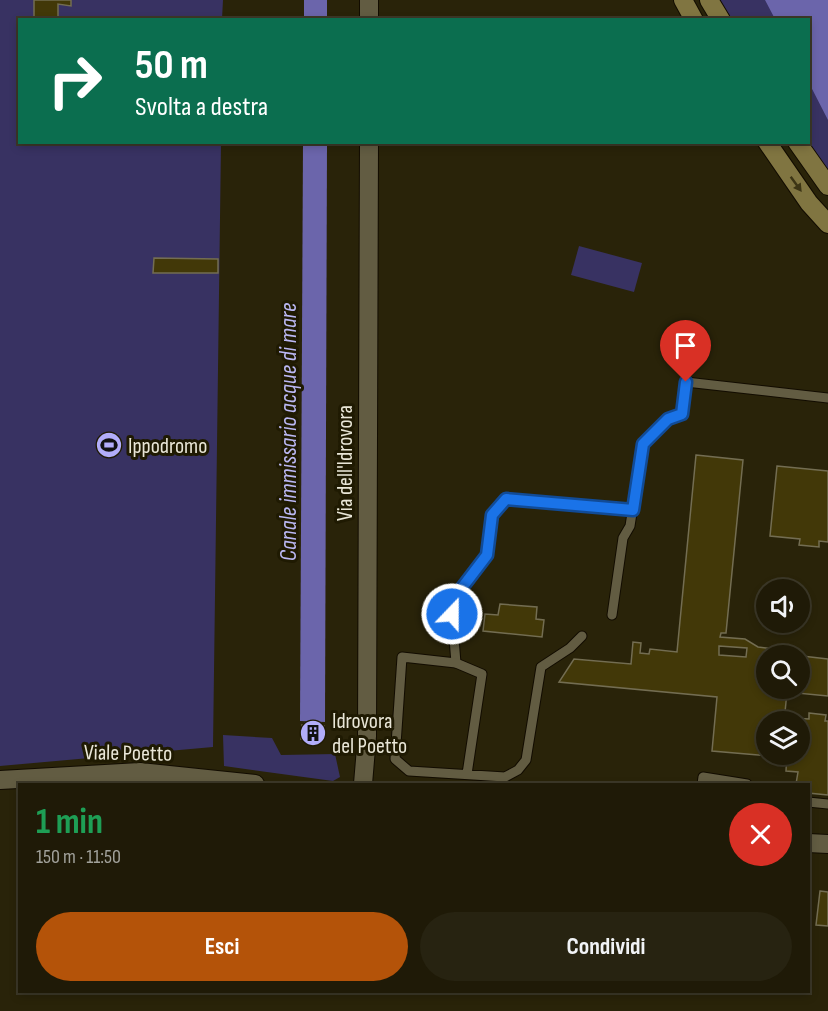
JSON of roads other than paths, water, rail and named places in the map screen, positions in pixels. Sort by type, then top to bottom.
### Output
[{"type":"main road","points":[[683,0],[693,18]]},
{"type":"main road","points":[[709,0],[719,18]]},
{"type":"main road","points":[[768,144],[809,203],[828,224]]},
{"type":"main road","points":[[798,144],[828,186]]},
{"type":"street","points":[[369,0],[369,18]]},
{"type":"street","name":"Via dell'Idrovora","points":[[363,783],[367,735],[369,144]]},
{"type":"street","name":"Viale Poetto","points":[[0,780],[140,772],[245,783]]},
{"type":"street","points":[[810,843],[828,844]]},
{"type":"lane","points":[[612,615],[623,538],[630,526],[643,444],[668,419],[682,414],[686,382],[828,398]]},
{"type":"lane","points":[[456,663],[452,614],[458,593],[487,555],[492,515],[506,499],[633,510]]},
{"type":"lane","points":[[466,774],[482,674],[456,663],[402,657],[395,759],[409,771],[466,774],[504,781],[526,760],[541,667],[570,648],[582,636]]},
{"type":"lane","points":[[702,783],[703,777],[741,783]]},
{"type":"lane","points":[[810,802],[828,804]]},
{"type":"place","name":"Ippodromo","points":[[109,445]]},
{"type":"place","name":"Idrovora del Poetto","points":[[313,733]]},
{"type":"water label","name":"Canale immissario acque di mare","points":[[288,432]]}]
